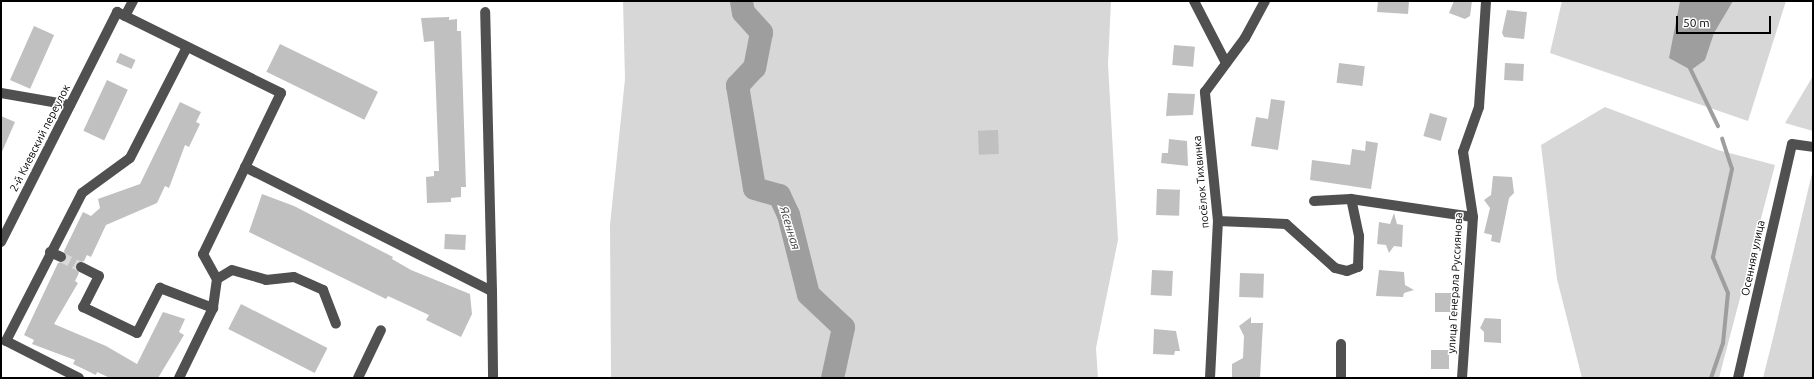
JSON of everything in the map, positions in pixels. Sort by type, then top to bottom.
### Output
[{"type":"street","points":[[133,1],[125,16],[281,93],[203,254],[217,280],[213,308],[179,378]]},
{"type":"street","points":[[1194,1],[1226,63]]},
{"type":"street","name":"посёлок Тихвинка","points":[[1210,378],[1218,221],[1205,92],[1245,38],[1265,1]]},
{"type":"street","name":"улица Генерала Руссиянова","points":[[1462,378],[1473,217],[1463,152],[1479,107],[1486,1]]},
{"type":"street","name":"2-й Киевский переулок","points":[[1,242],[117,12],[125,16]]},
{"type":"street","points":[[485,12],[494,378]]},
{"type":"street","points":[[79,378],[6,341],[50,252],[82,193],[130,158],[187,46]]},
{"type":"street","points":[[1,93],[70,105]]},
{"type":"street","name":"Осенняя улица","points":[[1738,378],[1792,144],[1813,147]]},
{"type":"street","points":[[245,167],[492,291]]},
{"type":"street","points":[[1314,201],[1351,199],[1473,217]]},
{"type":"street","points":[[1218,221],[1286,224],[1335,268],[1347,270],[1358,267],[1359,236],[1351,199]]},
{"type":"street","points":[[50,252],[61,257]]},
{"type":"street","points":[[81,267],[99,276],[83,307],[137,333],[160,288],[213,308]]},
{"type":"street","points":[[217,280],[232,270],[266,280],[294,277],[323,290],[336,324]]},
{"type":"street","points":[[358,378],[381,330]]},
{"type":"street","points":[[1341,344],[1341,378]]},
{"type":"shaded area","points":[[623,1],[1111,1],[1108,64],[1118,240],[1096,348],[1098,378],[611,378],[610,225],[625,79]]},
{"type":"shaded area","points":[[1562,1],[1786,1],[1748,121],[1550,53]]},
{"type":"shaded area","points":[[1680,1],[1733,1],[1714,33],[1705,60],[1691,70],[1669,58]]},
{"type":"shaded area","points":[[1813,76],[1813,131],[1785,123]]},
{"type":"shaded area","points":[[1605,107],[1718,150],[1775,165],[1719,378],[1582,378],[1557,279],[1541,145]]},
{"type":"shaded area","points":[[1813,169],[1813,378],[1763,378],[1773,338]]},
{"type":"building","points":[[1378,1],[1409,1],[1408,14],[1377,12]]},
{"type":"building","points":[[1454,1],[1472,1],[1470,16],[1465,19],[1449,13]]},
{"type":"building","points":[[1507,10],[1527,12],[1524,39],[1504,37],[1502,33]]},
{"type":"building","points":[[449,17],[449,20],[457,19],[457,31],[461,31],[466,187],[461,187],[461,197],[451,198],[451,202],[427,203],[426,177],[434,176],[434,171],[439,171],[434,41],[424,42],[421,18]]},
{"type":"building","points":[[34,26],[54,35],[30,89],[10,80]]},
{"type":"building","points":[[280,44],[378,92],[364,120],[266,72]]},
{"type":"building","points":[[1174,45],[1195,47],[1193,67],[1172,65]]},
{"type":"building","points":[[120,53],[136,60],[131,69],[116,62]]},
{"type":"building","points":[[1339,63],[1365,66],[1362,86],[1337,83]]},
{"type":"building","points":[[1505,63],[1524,64],[1523,81],[1504,80]]},
{"type":"building","points":[[107,80],[128,90],[104,140],[83,131]]},
{"type":"building","points":[[1168,93],[1195,94],[1193,115],[1166,116]]},
{"type":"building","points":[[1271,99],[1285,101],[1278,150],[1251,146],[1256,117],[1268,119]]},
{"type":"building","points":[[180,102],[201,112],[196,122],[200,124],[189,147],[185,145],[169,188],[165,186],[157,203],[106,225],[91,257],[87,255],[84,261],[75,264],[79,273],[75,281],[78,283],[54,324],[106,346],[137,364],[163,312],[185,319],[179,332],[184,335],[158,378],[110,378],[97,372],[96,375],[73,364],[75,360],[32,344],[34,340],[24,335],[58,263],[67,260],[64,251],[83,212],[91,216],[100,208],[98,199],[140,184]]},
{"type":"building","points":[[1430,113],[1447,118],[1441,141],[1423,136]]},
{"type":"building","points":[[1,116],[15,122],[1,154]]},
{"type":"building","points":[[998,130],[999,154],[979,155],[978,131]]},
{"type":"building","points":[[1169,139],[1187,141],[1188,166],[1161,163],[1162,153],[1168,153]]},
{"type":"building","points":[[1366,141],[1378,143],[1371,189],[1310,180],[1312,160],[1350,165],[1352,149],[1365,151]]},
{"type":"building","points":[[1493,176],[1512,177],[1514,193],[1509,198],[1500,243],[1491,241],[1492,235],[1484,233],[1490,208],[1484,200],[1491,195]]},
{"type":"building","points":[[1157,189],[1180,190],[1179,216],[1156,215]]},
{"type":"building","points":[[262,194],[294,206],[393,257],[392,259],[411,270],[470,294],[472,314],[461,337],[426,320],[429,315],[388,296],[386,299],[249,232]]},
{"type":"building","points":[[1394,213],[1397,224],[1403,225],[1402,247],[1394,246],[1389,253],[1386,245],[1377,244],[1379,222],[1390,224]]},
{"type":"building","points":[[445,234],[466,235],[465,250],[444,249]]},
{"type":"building","points":[[1152,270],[1173,271],[1172,296],[1151,295]]},
{"type":"building","points":[[1379,270],[1404,272],[1405,285],[1414,290],[1404,293],[1403,297],[1376,296]]},
{"type":"building","points":[[1240,273],[1264,274],[1263,298],[1239,297]]},
{"type":"building","points":[[1435,293],[1453,293],[1453,312],[1435,312]]},
{"type":"building","points":[[241,304],[327,348],[315,373],[228,329]]},
{"type":"building","points":[[1251,317],[1251,323],[1263,323],[1260,378],[1232,378],[1232,364],[1243,358],[1244,336],[1239,326]]},
{"type":"building","points":[[1485,318],[1501,319],[1501,343],[1484,342],[1484,332],[1480,328]]},
{"type":"building","points":[[1154,329],[1176,331],[1180,351],[1175,351],[1174,355],[1153,354]]},
{"type":"building","points":[[1431,350],[1449,350],[1449,369],[1431,369]]},
{"type":"waterway","name":"Ясенная","points":[[741,1],[743,12],[761,32],[754,67],[737,85],[754,188],[779,195],[788,214],[808,294],[843,327],[832,378]]},
{"type":"waterway","points":[[1688,64],[1718,126]]},
{"type":"waterway","points":[[1711,378],[1723,343],[1728,293],[1713,257],[1732,169],[1722,139]]},
{"type":"tunnel","points":[[61,257],[81,267]]}]
